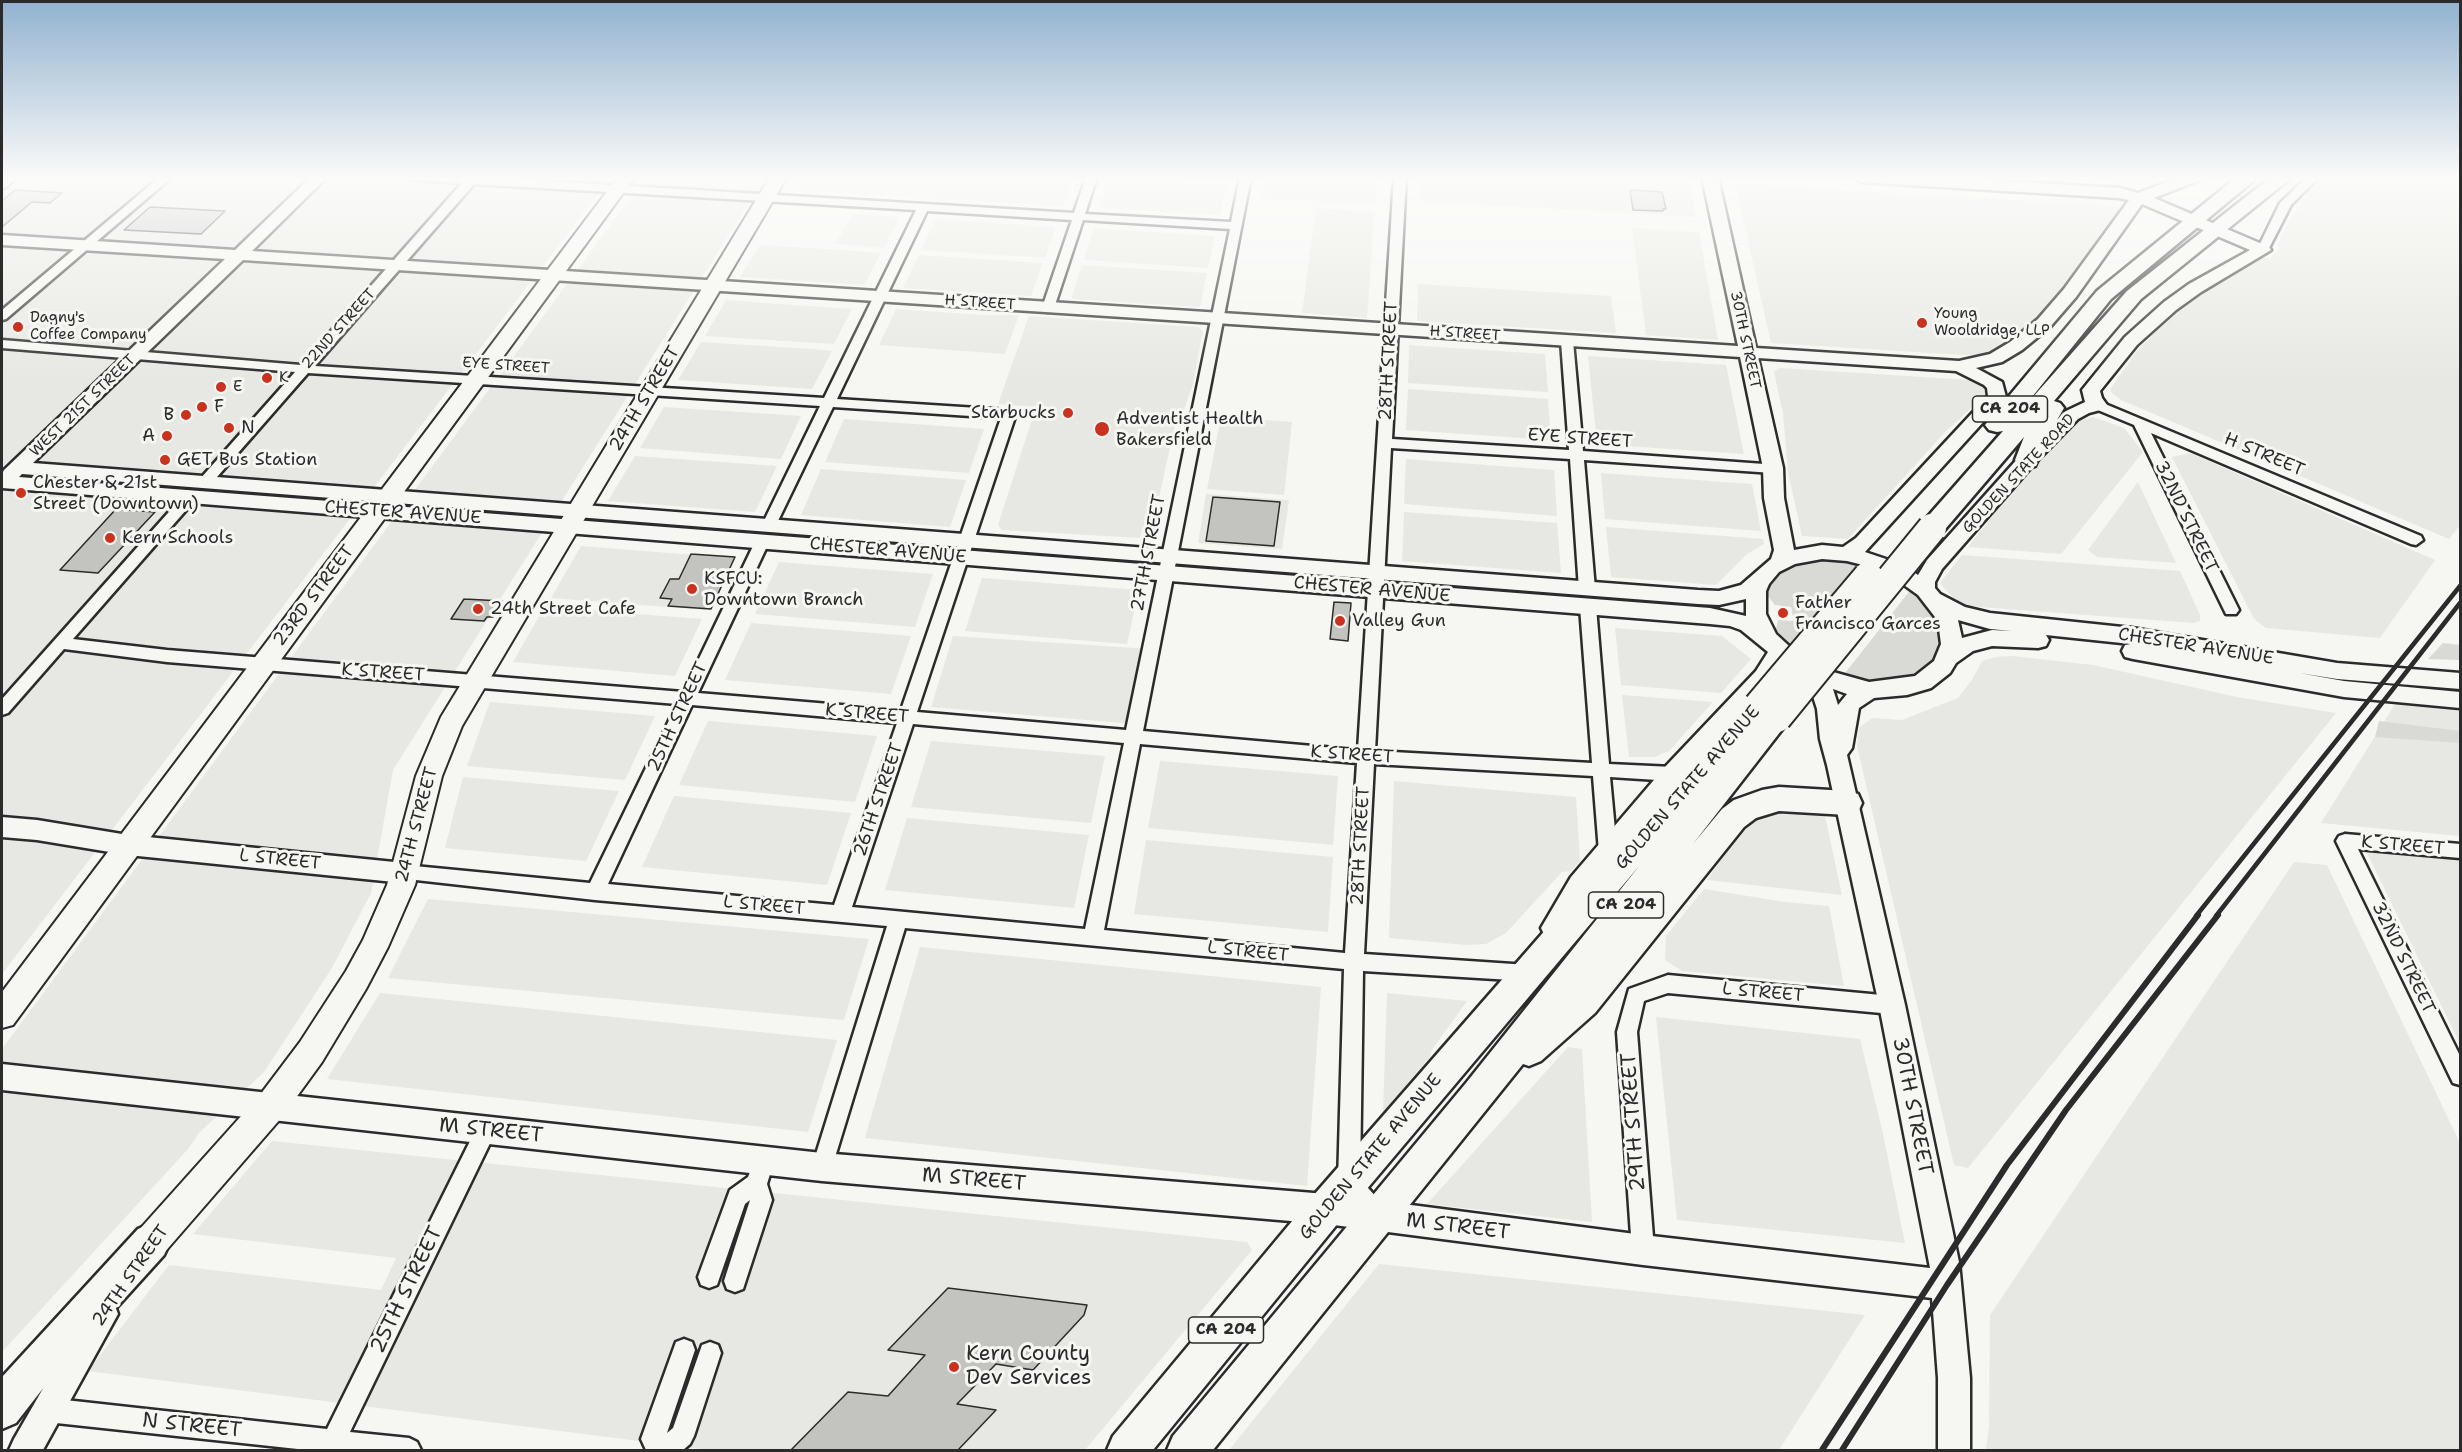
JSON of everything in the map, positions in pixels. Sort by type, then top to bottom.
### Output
[{"type":"highway","name":"GOLDEN STATE AVENUE","points":[[1126,1450],[1338,1196],[1528,974],[1767,712],[1923,525],[2104,295],[2164,245]]},
{"type":"highway","name":"GOLDEN STATE AVENUE","points":[[1923,525],[2085,354],[2134,295],[2198,245]]},
{"type":"highway","points":[[1997,397],[2023,364],[2104,295]]},
{"type":"highway","points":[[2027,460],[2037,434],[2085,354]]},
{"type":"highway","name":"GOLDEN STATE AVENUE","points":[[1186,1450],[1478,1095],[1604,933],[1767,712]]},
{"type":"highway","points":[[1478,1095],[1583,1002],[1733,818],[1754,806],[1779,799],[1847,803]]},
{"type":"highway","points":[[2,1409],[27,1377],[151,1242]]},
{"type":"main road","name":"23RD STREET","points":[[2,1015],[576,245]]},
{"type":"main road","name":"24TH STREET","points":[[151,1242],[271,1106],[311,1052],[356,980],[389,913],[404,873],[436,753],[476,680],[738,245]]},
{"type":"street","name":"H STREET","points":[[83,245],[1959,366]]},
{"type":"street","points":[[2,316],[87,245]]},
{"type":"street","name":"WEST 21ST STREET","points":[[5,477],[251,245]]},
{"type":"street","name":"22ND STREET","points":[[204,482],[415,245]]},
{"type":"street","name":"25TH STREET","points":[[595,892],[904,245]]},
{"type":"street","points":[[1048,308],[1069,245]]},
{"type":"street","name":"27TH STREET","points":[[1093,937],[1232,245]]},
{"type":"street","name":"28TH STREET","points":[[1338,1196],[1396,245]]},
{"type":"street","name":"30TH STREET","points":[[1725,245],[1773,468],[1774,498],[1784,550],[1780,562]]},
{"type":"street","points":[[1959,366],[1996,358],[2044,323],[2070,294],[2105,245]]},
{"type":"street","points":[[2250,245],[2263,250],[2266,245]]},
{"type":"street","name":"GOLDEN STATE ROAD","points":[[2098,405],[2093,400],[2091,390],[2110,364],[2145,326],[2195,288],[2263,250]]},
{"type":"street","points":[[1567,341],[1608,852]]},
{"type":"street","name":"EYE STREET","points":[[2,344],[475,381],[1009,414]]},
{"type":"street","points":[[1847,554],[1863,543],[1997,397],[1996,386],[1990,381],[1959,366]]},
{"type":"street","name":"H STREET","points":[[2098,405],[2416,540]]},
{"type":"street","name":"GOLDEN STATE ROAD","points":[[1930,595],[1925,582],[1934,565],[2027,460],[2072,415],[2083,408],[2098,405]]},
{"type":"street","name":"26TH STREET","points":[[841,912],[1009,414]]},
{"type":"street","name":"32ND STREET","points":[[2140,424],[2231,610]]},
{"type":"street","name":"EYE STREET","points":[[1384,443],[1773,468]]},
{"type":"street","name":"30TH STREET","points":[[1773,468],[1787,499],[1797,535],[1811,547],[1822,552]]},
{"type":"street","name":"CHESTER AVENUE","points":[[5,477],[204,482],[383,503],[1587,598],[1726,618],[1748,625],[1774,645]]},
{"type":"street","name":"CHESTER AVENUE","points":[[5,477],[189,498],[383,503]]},
{"type":"street","points":[[2,709],[189,498]]},
{"type":"street","name":"CHESTER AVENUE","points":[[573,518],[684,535],[766,533]]},
{"type":"street","points":[[1822,552],[1847,554],[1864,557],[1897,570],[1930,595],[1945,614],[1952,644],[1948,657],[1934,675],[1923,682],[1898,689],[1869,690],[1852,687],[1818,676],[1774,645],[1756,614],[1756,591],[1760,580],[1780,562],[1800,555],[1822,552]]},
{"type":"street","name":"CHESTER AVENUE","points":[[1587,598],[1719,598],[1748,590],[1760,580]]},
{"type":"street","name":"CHESTER AVENUE","points":[[1930,595],[1959,613],[1990,621],[2132,636],[2337,670],[2460,681]]},
{"type":"street","name":"CHESTER AVENUE","points":[[1948,657],[1965,645],[1978,640],[1992,638],[2033,640],[2126,650],[2344,689],[2460,700]]},
{"type":"street","name":"K STREET","points":[[62,643],[103,646],[144,654],[476,680],[1366,757],[1673,774]]},
{"type":"street","points":[[1528,974],[1580,884],[1673,774],[1764,678],[1774,645]]},
{"type":"street","name":"30TH STREET","points":[[1818,676],[1828,709],[1831,739],[1839,765],[1892,1005],[1947,1285],[1954,1378],[1954,1450]]},
{"type":"street","name":"30TH STREET","points":[[1839,765],[1843,730],[1850,703],[1869,690]]},
{"type":"street","name":"L STREET","points":[[2,827],[37,830],[128,845],[595,892],[841,912],[1354,962],[1528,974]]},
{"type":"street","name":"32ND STREET","points":[[2345,841],[2460,1076]]},
{"type":"street","name":"K STREET","points":[[2345,841],[2460,851]]},
{"type":"street","points":[[822,1167],[898,918]]},
{"type":"street","name":"L STREET","points":[[1636,995],[1668,984],[1892,1005]]},
{"type":"street","name":"29TH STREET","points":[[1636,995],[1627,1032],[1643,1250]]},
{"type":"street","name":"M STREET","points":[[2,1077],[486,1130],[760,1172],[822,1167],[1338,1196],[1378,1217],[1947,1285]]},
{"type":"street","name":"25TH STREET","points":[[331,1446],[486,1130]]},
{"type":"street","points":[[709,1277],[738,1197],[760,1172]]},
{"type":"street","points":[[735,1281],[761,1200],[760,1172]]},
{"type":"street","name":"24TH STREET","points":[[25,1450],[94,1328],[151,1242]]},
{"type":"street","points":[[658,1450],[653,1440],[684,1350]]},
{"type":"street","points":[[665,1450],[682,1436],[710,1353]]},
{"type":"street","name":"N STREET","points":[[47,1410],[331,1446],[409,1450]]},
{"type":"shaded area","points":[[2,245],[559,245],[2,974]]},
{"type":"shaded area","points":[[596,245],[722,245],[393,770],[371,893],[332,968],[264,1072],[199,1133],[188,1149],[2,1352],[2,1049]]},
{"type":"shaded area","points":[[760,245],[881,253],[864,285],[740,277]]},
{"type":"shaded area","points":[[844,245],[886,245],[884,248]]},
{"type":"shaded area","points":[[924,245],[1050,245],[1045,258],[921,250]]},
{"type":"shaded area","points":[[1089,245],[1213,245],[1208,268],[1084,260]]},
{"type":"shaded area","points":[[1311,245],[1373,245],[1367,318],[1302,313]]},
{"type":"shaded area","points":[[1634,245],[1701,245],[1718,340],[1646,335]]},
{"type":"shaded area","points":[[1749,245],[2097,245],[2054,305],[2004,349],[1988,354],[1962,355],[1771,343]]},
{"type":"shaded area","points":[[2277,245],[2460,245],[2460,525],[2449,539],[2121,400],[2111,392],[2111,388],[2137,351],[2179,308],[2203,289],[2257,257],[2270,258],[2280,248]]},
{"type":"shaded area","points":[[919,255],[1043,263],[1031,296],[903,288]]},
{"type":"shaded area","points":[[1082,265],[1207,273],[1200,307],[1071,299]]},
{"type":"shaded area","points":[[1418,284],[1611,296],[1616,333],[1417,321]]},
{"type":"shaded area","points":[[726,300],[852,309],[834,344],[705,336]]},
{"type":"shaded area","points":[[896,309],[1019,315],[1005,354],[879,345]]},
{"type":"shaded area","name":"Adventist Health Bakersfield","points":[[1029,316],[1198,327],[1203,331],[1193,384],[1179,423],[1175,425],[1152,529],[1142,528],[1140,538],[1002,530],[998,525],[1036,407],[998,404]]},
{"type":"shaded area","points":[[701,342],[832,351],[812,389],[678,380]]},
{"type":"shaded area","points":[[1409,345],[1545,354],[1548,392],[1408,383]]},
{"type":"shaded area","points":[[1588,356],[1726,365],[1744,454],[1597,444]]},
{"type":"shaded area","points":[[1780,368],[1971,380],[1984,385],[1989,392],[1946,431],[1848,539],[1802,536],[1788,472],[1783,413],[1774,372]]},
{"type":"shaded area","points":[[1408,389],[1548,399],[1551,440],[1406,430]]},
{"type":"shaded area","points":[[664,407],[801,416],[781,459],[640,448]]},
{"type":"shaded area","points":[[1221,417],[1292,422],[1284,495],[1207,489]]},
{"type":"shaded area","points":[[2093,417],[2124,428],[2143,452],[2061,554],[1968,547],[2030,469],[2079,421]]},
{"type":"shaded area","points":[[844,419],[984,429],[969,473],[825,462]]},
{"type":"shaded area","points":[[2190,453],[2435,560],[2380,638],[2266,628],[2254,619],[2172,457]]},
{"type":"shaded area","points":[[635,456],[777,466],[755,512],[608,501]]},
{"type":"shaded area","points":[[1406,459],[1554,470],[1557,516],[1404,504]]},
{"type":"shaded area","points":[[821,469],[966,480],[950,527],[801,515]]},
{"type":"shaded area","points":[[1601,473],[1752,484],[1761,531],[1605,519]]},
{"type":"shaded area","points":[[2138,482],[2176,563],[2097,557],[2088,550]]},
{"type":"shaded area","points":[[1206,494],[1289,500],[1282,549],[1198,543]]},
{"type":"shaded area","points":[[1404,512],[1557,523],[1561,573],[1402,561]]},
{"type":"shaded area","points":[[1606,527],[1763,539],[1764,544],[1747,554],[1716,585],[1611,577]]},
{"type":"shaded area","points":[[581,546],[731,558],[706,610],[551,598]]},
{"type":"shaded area","points":[[1962,555],[2180,571],[2200,615],[2200,621],[2193,623],[1966,606],[1955,600],[1940,583]]},
{"type":"shaded area","points":[[1821,558],[1840,558],[1869,565],[1792,652],[1775,633],[1778,620],[1794,621],[1791,607],[1775,605],[1764,591],[1778,572],[1788,566]]},
{"type":"shaded area","points":[[779,562],[933,574],[915,627],[755,614]]},
{"type":"shaded area","points":[[982,578],[1139,590],[1127,644],[965,631]]},
{"type":"shaded area","points":[[1912,588],[1930,607],[1939,625],[1941,638],[1939,650],[1933,661],[1918,674],[1898,681],[1883,683],[1842,677]]},
{"type":"shaded area","points":[[545,606],[702,619],[675,676],[513,662]]},
{"type":"shaded area","points":[[751,623],[911,636],[891,694],[725,680]]},
{"type":"shaded area","points":[[1615,628],[1722,636],[1751,659],[1721,693],[1621,685]]},
{"type":"shaded area","points":[[953,636],[1150,649],[1135,724],[931,707]]},
{"type":"shaded area","points":[[2443,643],[2460,645],[2460,660],[2428,659]]},
{"type":"shaded area","points":[[2012,656],[2093,665],[2237,697],[2336,713],[1968,1168],[1954,1165],[1857,746],[1859,728],[1872,718],[1902,720],[1958,698],[1972,680],[1982,661]]},
{"type":"shaded area","points":[[1622,695],[1713,702],[1669,751],[1654,757],[1629,757]]},
{"type":"shaded area","points":[[2397,701],[2460,708],[2460,836],[2321,823]]},
{"type":"shaded area","points":[[490,702],[655,716],[625,780],[467,766]]},
{"type":"shaded area","points":[[708,721],[877,736],[855,802],[679,785]]},
{"type":"shaded area","points":[[2379,721],[2460,731],[2460,743],[2375,737]]},
{"type":"shaded area","points":[[931,741],[1105,756],[1091,823],[911,807]]},
{"type":"shaded area","points":[[1160,761],[1338,776],[1333,845],[1148,828]]},
{"type":"shaded area","points":[[463,777],[619,791],[586,861],[445,848]]},
{"type":"shaded area","points":[[1394,781],[1576,797],[1580,862],[1570,871],[1562,872],[1506,933],[1486,944],[1466,945],[1389,938]]},
{"type":"shaded area","points":[[674,796],[851,813],[827,885],[642,867]]},
{"type":"shaded area","points":[[1807,811],[1825,816],[1842,895],[1707,880],[1749,821],[1768,812]]},
{"type":"shaded area","points":[[907,818],[1089,835],[1074,908],[885,890]]},
{"type":"shaded area","points":[[1146,840],[1333,857],[1328,932],[1134,914]]},
{"type":"shaded area","points":[[2365,849],[2460,858],[2460,1044]]},
{"type":"shaded area","points":[[2294,862],[2327,865],[2460,1143],[2460,1450],[1986,1450],[1989,1426],[1990,1315]]},
{"type":"shaded area","points":[[1704,889],[1785,902],[1829,906],[1844,986],[1682,971],[1665,960],[1666,936]]},
{"type":"shaded area","points":[[428,899],[869,939],[844,1020],[388,978]]},
{"type":"shaded area","points":[[920,947],[1321,987],[1307,1186],[865,1138]]},
{"type":"shaded area","points":[[380,993],[837,1040],[808,1132],[327,1079]]},
{"type":"shaded area","points":[[1387,993],[1467,1001],[1431,1051],[1430,1057],[1383,1112]]},
{"type":"shaded area","points":[[1656,1017],[1860,1039],[1883,1134],[1905,1243],[1677,1220]]},
{"type":"shaded area","points":[[1568,1047],[1582,1049],[1592,1222],[1427,1204]]},
{"type":"shaded area","points":[[272,1141],[1247,1242],[1252,1250],[1085,1450],[702,1450],[88,1371],[169,1265],[381,1290],[396,1258],[193,1234]]},
{"type":"shaded area","points":[[1379,1264],[1865,1315],[1779,1450],[1229,1450]]},
{"type":"building","points":[[1213,497],[1280,502],[1274,546],[1206,541]]},
{"type":"building","name":"Kern Schools","points":[[116,509],[155,512],[98,573],[60,570]]},
{"type":"building","name":"KSFCU: Downtown Branch","points":[[691,554],[735,557],[711,609],[668,606],[672,599],[660,598],[670,579],[679,579]]},
{"type":"building","name":"24th Street Cafe","points":[[464,599],[502,601],[493,617],[487,617],[484,621],[451,619]]},
{"type":"building","name":"Valley Gun","points":[[1334,602],[1351,603],[1348,641],[1330,639]]},
{"type":"building","name":"Kern County Dev Services","points":[[948,1288],[1087,1305],[1084,1315],[1033,1370],[996,1364],[957,1404],[996,1410],[958,1450],[791,1450],[848,1392],[888,1396],[925,1355],[888,1350]]},
{"type":"railway","points":[[2196,916],[2460,586]]},
{"type":"railway","points":[[2216,916],[2460,603]]},
{"type":"railway","points":[[1822,1450],[2007,1165],[2198,915]]},
{"type":"railway","points":[[1842,1450],[1947,1285],[2066,1110],[2218,915]]},
{"type":"place","name":"Young Wooldridge, LLP","points":[[1922,323]]},
{"type":"place","name":"Dagny's Coffee Company","points":[[18,327]]},
{"type":"place","name":"K","points":[[267,378]]},
{"type":"place","name":"E","points":[[221,387]]},
{"type":"place","name":"F","points":[[202,407]]},
{"type":"place","name":"Starbucks","points":[[1068,413]]},
{"type":"place","name":"B","points":[[186,415]]},
{"type":"place","name":"N","points":[[229,428]]},
{"type":"place","name":"Adventist Health Bakersfield","points":[[1102,429]]},
{"type":"place","name":"A","points":[[167,436]]},
{"type":"place","name":"GET Bus Station","points":[[165,460]]},
{"type":"place","name":"Chester & 21st Street (Downtown)","points":[[21,493]]},
{"type":"place","name":"Kern Schools","points":[[110,538]]},
{"type":"place","name":"KSFCU: Downtown Branch","points":[[692,589]]},
{"type":"place","name":"24th Street Cafe","points":[[478,609]]},
{"type":"place","name":"Father Francisco Garces","points":[[1783,613]]},
{"type":"place","name":"Valley Gun","points":[[1340,621]]},
{"type":"place","name":"Kern County Dev Services","points":[[954,1367]]}]
